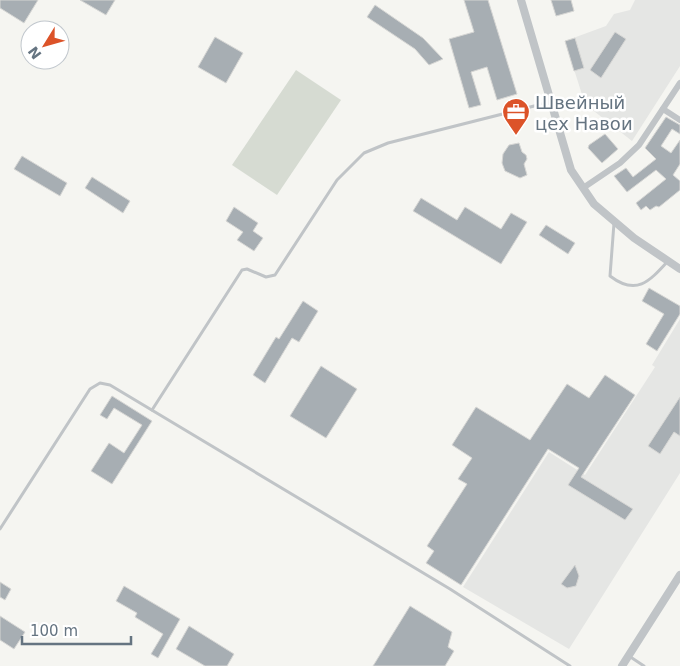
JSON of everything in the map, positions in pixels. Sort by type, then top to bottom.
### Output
[{"type":"street","points":[[521,0],[571,170],[594,204],[614,223],[680,269]]},
{"type":"street","points":[[583,188],[620,163],[639,145],[680,83]]},
{"type":"street","points":[[663,109],[680,120]]},
{"type":"street","points":[[622,666],[680,575]]},
{"type":"lane","points":[[152,410],[242,270],[247,268],[266,278],[275,275],[337,180],[364,153],[388,143],[551,101]]},
{"type":"lane","points":[[614,223],[610,276],[621,285],[637,286],[649,282],[668,262]]},
{"type":"lane","points":[[0,529],[90,388],[100,383],[110,385],[450,589],[570,666]]},
{"type":"lane","points":[[628,656],[644,666]]},
{"type":"shaded area","points":[[635,0],[680,0],[680,66],[632,141],[585,104],[565,41],[606,26],[614,14],[630,10]]},
{"type":"shaded area","points":[[296,70],[341,100],[277,195],[232,165]]},
{"type":"shaded area","points":[[680,319],[680,473],[569,649],[463,587],[549,452],[585,475],[655,367],[652,365]]},
{"type":"building","points":[[0,0],[38,0],[26,20],[20,20],[0,8]]},
{"type":"building","points":[[80,0],[115,0],[106,15]]},
{"type":"building","points":[[464,0],[488,0],[517,94],[497,100],[487,67],[471,72],[481,105],[469,108],[449,39],[474,32]]},
{"type":"building","points":[[551,0],[571,0],[574,11],[556,16]]},
{"type":"building","points":[[375,5],[423,38],[443,59],[429,65],[415,49],[367,17]]},
{"type":"building","points":[[615,32],[626,39],[601,78],[590,70]]},
{"type":"building","points":[[215,37],[243,53],[226,83],[198,67]]},
{"type":"building","points":[[575,38],[584,68],[574,71],[565,41]]},
{"type":"building","points":[[666,117],[680,125],[680,134],[672,129],[661,146],[671,153],[680,140],[680,164],[673,175],[680,181],[680,190],[659,207],[656,206],[650,210],[646,206],[641,210],[636,203],[666,179],[656,170],[627,192],[614,176],[626,168],[633,177],[656,159],[645,148]]},
{"type":"building","points":[[605,134],[618,149],[602,163],[588,148],[589,145]]},
{"type":"building","points":[[519,143],[527,159],[524,164],[527,175],[520,178],[505,171],[502,163],[503,154],[509,145]]},
{"type":"building","points":[[22,156],[67,183],[60,196],[14,169]]},
{"type":"building","points":[[92,177],[130,201],[123,213],[85,188]]},
{"type":"building","points":[[421,198],[457,220],[465,207],[501,229],[511,213],[527,222],[501,264],[413,211]]},
{"type":"building","points":[[234,207],[258,223],[253,231],[263,238],[254,251],[237,240],[243,232],[226,221]]},
{"type":"building","points":[[546,225],[575,243],[568,254],[539,235]]},
{"type":"building","points":[[649,288],[680,306],[680,314],[657,351],[646,344],[664,314],[642,301]]},
{"type":"building","points":[[303,301],[318,311],[299,342],[292,338],[265,383],[253,375],[276,337],[279,339]]},
{"type":"building","points":[[321,366],[357,389],[326,438],[290,416]]},
{"type":"building","points":[[605,375],[635,395],[581,477],[633,509],[625,520],[568,485],[579,468],[548,449],[461,585],[426,563],[434,551],[427,546],[467,484],[458,479],[472,458],[452,445],[476,407],[530,440],[567,384],[589,398]]},
{"type":"building","points":[[112,396],[152,421],[112,484],[91,471],[109,443],[124,453],[142,425],[114,408],[107,419],[100,415]]},
{"type":"building","points":[[680,397],[680,436],[674,432],[660,454],[648,446]]},
{"type":"building","points":[[575,565],[579,576],[576,586],[567,588],[561,584]]},
{"type":"building","points":[[0,582],[11,589],[5,600],[0,597]]},
{"type":"building","points":[[124,586],[180,619],[158,658],[151,654],[163,634],[135,617],[137,613],[116,601]]},
{"type":"building","points":[[410,606],[452,632],[448,647],[454,651],[445,666],[373,666]]},
{"type":"building","points":[[0,616],[25,632],[14,649],[0,640]]},
{"type":"building","points":[[189,626],[234,654],[227,666],[205,666],[176,649]]},
{"type":"place","name":"Швейный цех Навои","points":[[516,136]]}]
